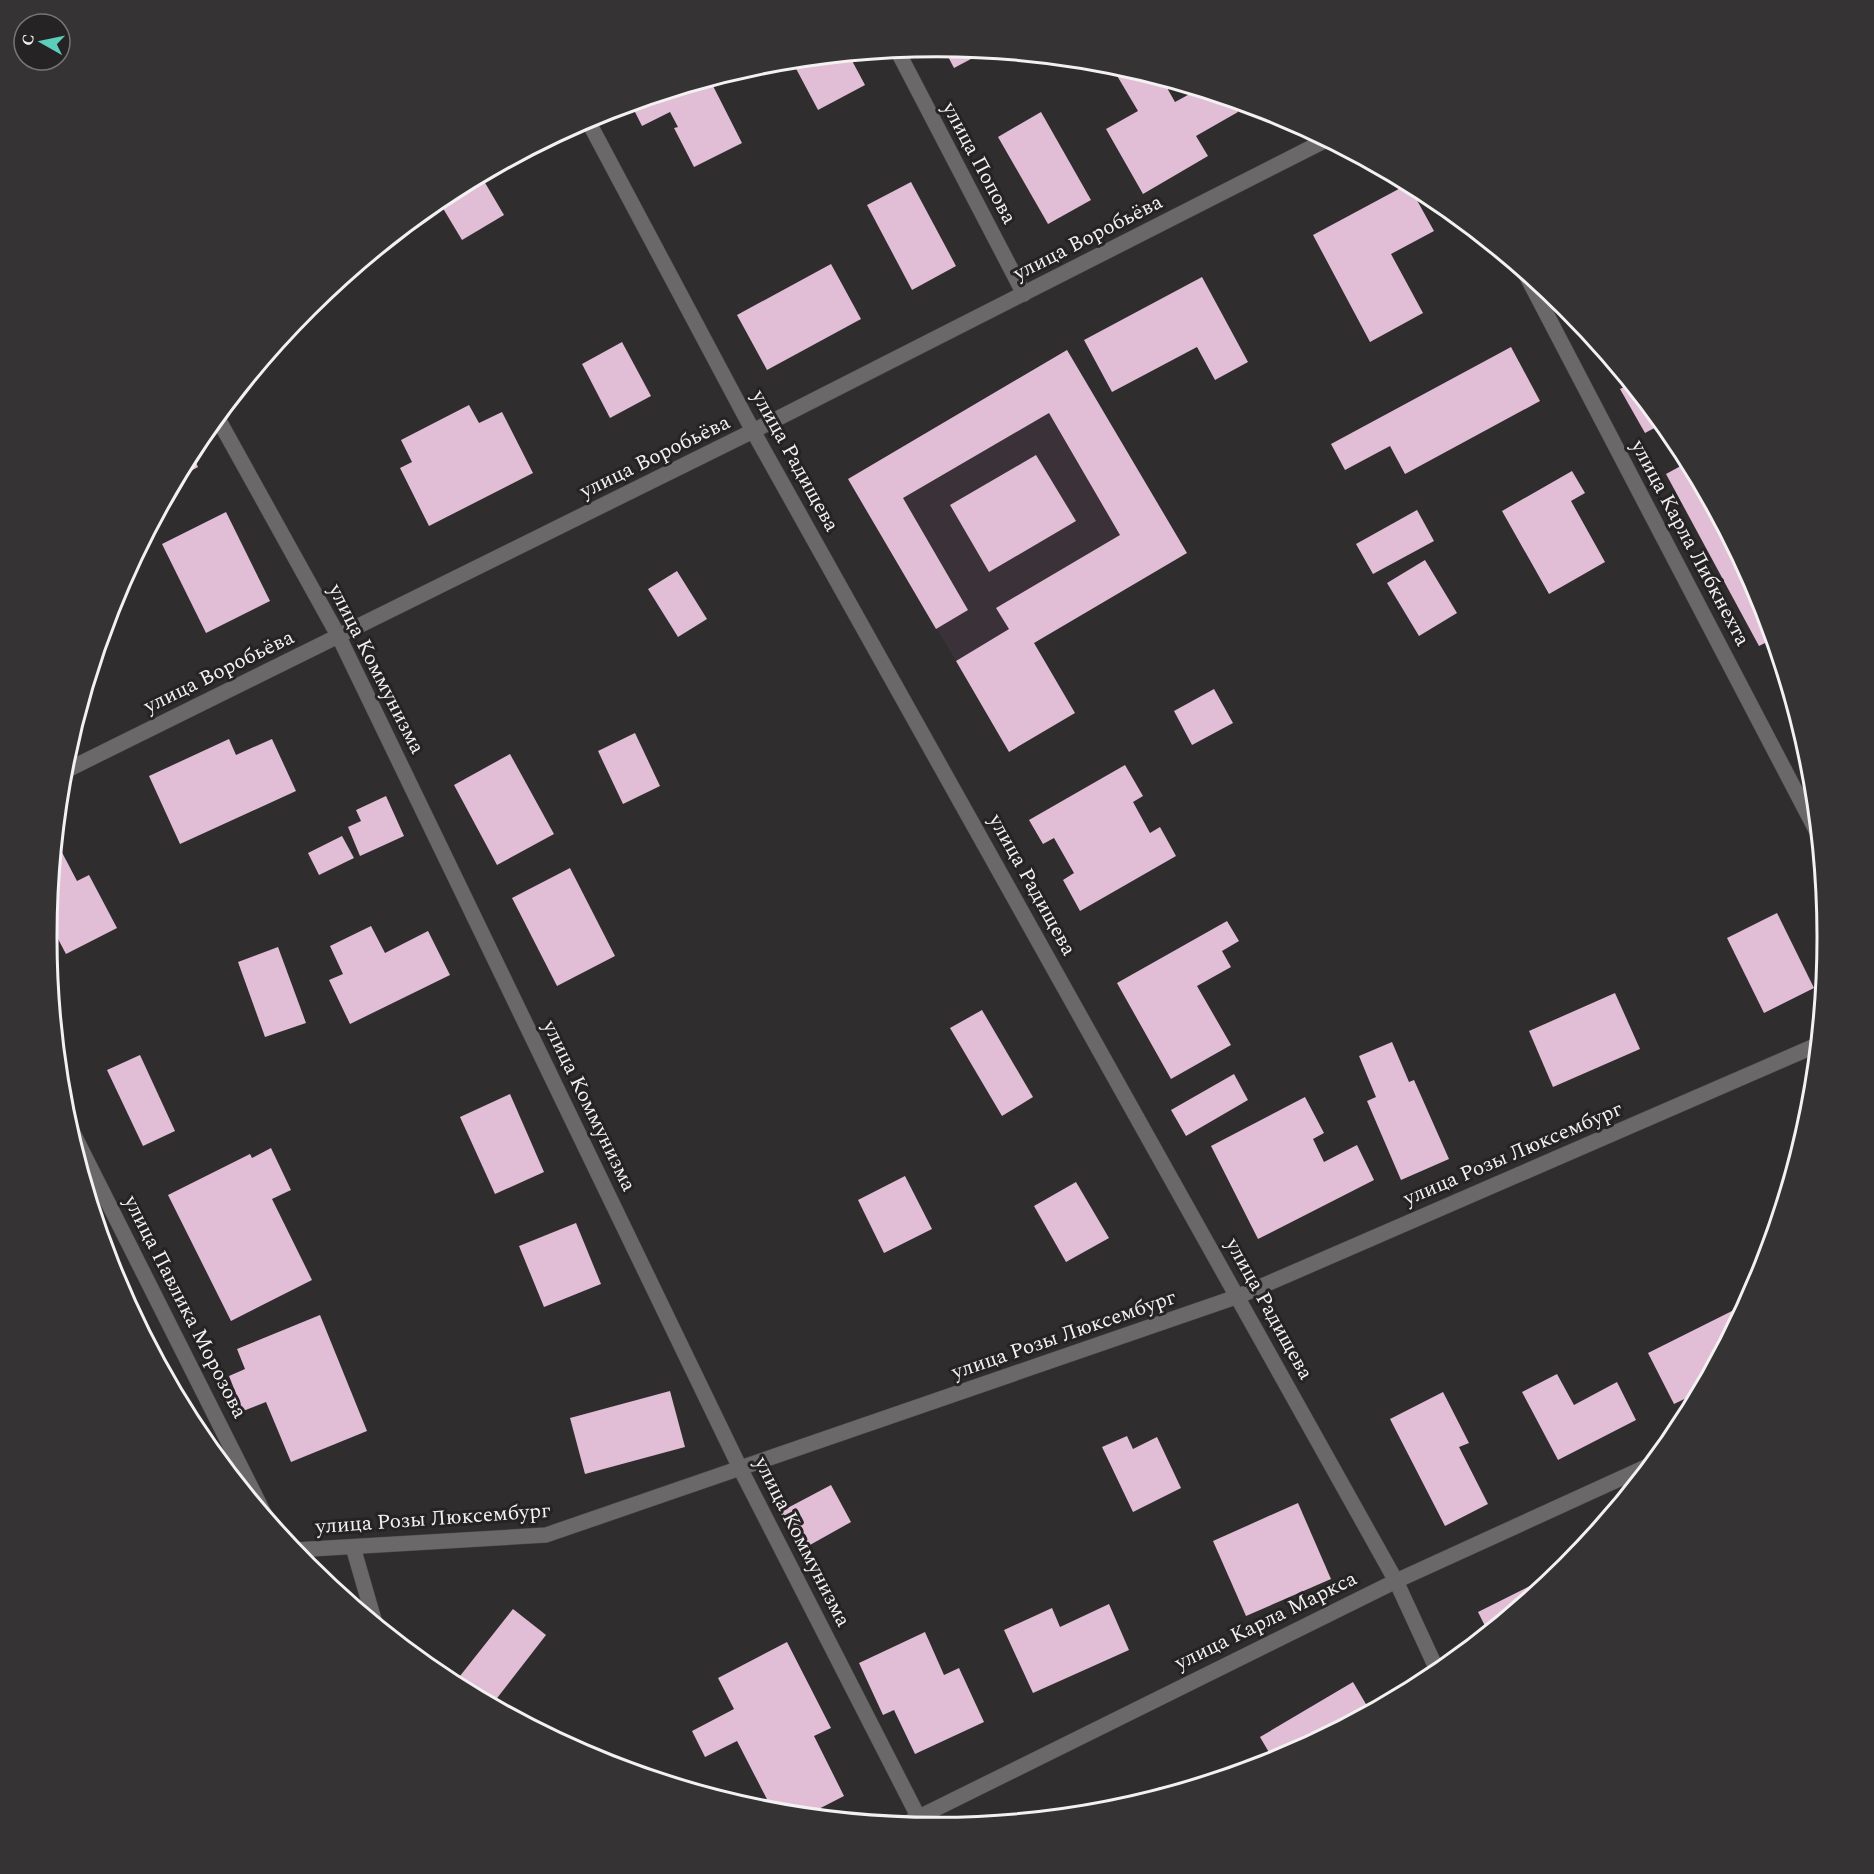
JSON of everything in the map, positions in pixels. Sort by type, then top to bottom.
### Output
[{"type":"street","name":"улица Попова","points":[[901,58],[1024,294]]},
{"type":"street","name":"улица Радищева","points":[[592,128],[753,431],[1239,1296],[1396,1581],[1434,1663]]},
{"type":"street","name":"улица Воробьёва","points":[[74,767],[753,431],[1318,144]]},
{"type":"street","name":"улица Карла Либкнехта","points":[[1535,292],[1808,814]]},
{"type":"street","name":"улица Коммунизма","points":[[222,425],[339,637],[741,1470],[919,1816]]},
{"type":"street","name":"улица Розы Люксембург","points":[[306,1549],[546,1535],[741,1470],[1239,1296],[1809,1048]]},
{"type":"street","name":"улица Павлика Морозова","points":[[85,1157],[252,1488]]},
{"type":"street","name":"улица Карла Маркса","points":[[928,1817],[1396,1581],[1636,1471]]},
{"type":"street","points":[[353,1547],[371,1611]]},
{"type":"shaded area","points":[[1067,350],[1187,553],[1008,629],[956,661],[848,479]]},
{"type":"building","points":[[948,57],[972,58],[954,68]]},
{"type":"building","points":[[853,62],[865,85],[818,110],[796,69]]},
{"type":"building","points":[[1117,76],[1167,88],[1175,102],[1189,94],[1238,112],[1196,136],[1208,156],[1143,194],[1106,129],[1138,111]]},
{"type":"building","points":[[713,86],[742,143],[694,167],[674,128],[678,127],[670,112],[642,126],[635,111]]},
{"type":"building","points":[[1041,112],[1091,200],[1048,224],[998,137]]},
{"type":"building","points":[[485,182],[504,215],[462,240],[443,209]]},
{"type":"building","points":[[911,182],[956,266],[912,290],[867,205]]},
{"type":"building","points":[[1399,189],[1416,199],[1434,231],[1391,254],[1423,313],[1370,342],[1313,235]]},
{"type":"building","points":[[831,264],[861,319],[767,370],[737,315]]},
{"type":"building","points":[[1202,277],[1248,362],[1215,380],[1197,347],[1112,392],[1084,340]]},
{"type":"building","points":[[622,342],[651,396],[610,418],[582,364]]},
{"type":"building","points":[[1511,347],[1540,401],[1405,474],[1390,446],[1345,470],[1331,444]]},
{"type":"building","points":[[1067,350],[1187,553],[1034,643],[1075,713],[1009,752],[956,661],[1009,629],[996,608],[1120,535],[1049,413],[903,498],[968,610],[936,629],[848,479]]},
{"type":"building","points":[[1624,387],[1655,428],[1645,433],[1620,389]]},
{"type":"building","points":[[469,405],[479,423],[502,412],[533,473],[429,526],[400,468],[412,462],[401,440]]},
{"type":"building","points":[[1036,455],[1076,521],[989,572],[950,505]]},
{"type":"building","points":[[1680,466],[1699,497],[1750,600],[1766,643],[1759,646],[1666,474]]},
{"type":"building","points":[[1572,471],[1585,493],[1571,501],[1605,562],[1549,594],[1502,511]]},
{"type":"building","points":[[1417,510],[1434,541],[1373,574],[1356,544]]},
{"type":"building","points":[[226,512],[270,601],[206,633],[162,544]]},
{"type":"building","points":[[1425,560],[1457,613],[1419,636],[1387,583]]},
{"type":"building","points":[[677,571],[707,619],[678,637],[648,589]]},
{"type":"building","points":[[1214,689],[1233,723],[1192,745],[1174,711]]},
{"type":"building","points":[[635,733],[660,786],[623,804],[598,751]]},
{"type":"building","points":[[229,739],[236,755],[272,739],[296,791],[180,844],[149,776]]},
{"type":"building","points":[[510,754],[554,834],[497,865],[454,785]]},
{"type":"building","points":[[1125,765],[1143,796],[1133,802],[1150,833],[1160,827],[1176,856],[1080,911],[1063,880],[1074,873],[1054,838],[1043,844],[1029,820]]},
{"type":"building","points":[[386,796],[404,836],[360,856],[348,827],[361,821],[356,810]]},
{"type":"building","points":[[342,836],[354,858],[319,875],[308,853]]},
{"type":"building","points":[[62,852],[77,881],[89,875],[117,928],[66,954],[57,937]]},
{"type":"building","points":[[570,868],[615,956],[557,986],[512,898]]},
{"type":"building","points":[[1777,913],[1814,988],[1764,1013],[1727,938]]},
{"type":"building","points":[[1227,921],[1239,941],[1222,951],[1231,967],[1197,986],[1231,1045],[1171,1079],[1117,983]]},
{"type":"building","points":[[371,926],[385,953],[428,931],[450,975],[350,1024],[329,980],[343,974],[330,946]]},
{"type":"building","points":[[278,947],[306,1023],[265,1037],[238,962]]},
{"type":"building","points":[[1615,993],[1640,1049],[1553,1087],[1529,1031]]},
{"type":"building","points":[[982,1010],[1033,1097],[1002,1116],[950,1028]]},
{"type":"building","points":[[1392,1042],[1409,1082],[1414,1080],[1449,1159],[1401,1180],[1367,1101],[1376,1097],[1359,1056]]},
{"type":"building","points":[[140,1055],[175,1131],[143,1146],[107,1070]]},
{"type":"building","points":[[1234,1074],[1248,1100],[1186,1136],[1171,1110]]},
{"type":"building","points":[[510,1094],[544,1172],[495,1194],[460,1117]]},
{"type":"building","points":[[1305,1097],[1324,1133],[1313,1139],[1324,1162],[1357,1145],[1374,1180],[1258,1239],[1211,1146]]},
{"type":"building","points":[[271,1148],[291,1190],[272,1199],[312,1280],[231,1321],[168,1195],[250,1154],[252,1158]]},
{"type":"building","points":[[905,1176],[932,1229],[884,1253],[858,1200]]},
{"type":"building","points":[[1076,1182],[1109,1238],[1066,1262],[1034,1206]]},
{"type":"building","points":[[576,1223],[601,1284],[544,1307],[519,1246]]},
{"type":"building","points":[[1733,1310],[1686,1398],[1674,1404],[1648,1353]]},
{"type":"building","points":[[320,1315],[367,1431],[291,1462],[266,1402],[243,1411],[229,1376],[245,1369],[237,1349]]},
{"type":"building","points":[[1557,1374],[1574,1405],[1617,1382],[1636,1420],[1558,1460],[1522,1392]]},
{"type":"building","points":[[670,1391],[685,1447],[585,1474],[570,1418]]},
{"type":"building","points":[[1443,1392],[1469,1443],[1459,1447],[1488,1504],[1445,1526],[1390,1419]]},
{"type":"building","points":[[1127,1436],[1133,1449],[1157,1437],[1181,1488],[1133,1512],[1102,1447]]},
{"type":"building","points":[[831,1485],[851,1522],[801,1550],[780,1512]]},
{"type":"building","points":[[1298,1503],[1331,1579],[1246,1616],[1213,1541]]},
{"type":"building","points":[[1531,1585],[1485,1625],[1478,1612]]},
{"type":"building","points":[[1109,1604],[1129,1650],[1033,1693],[1004,1630],[1052,1608],[1060,1627]]},
{"type":"building","points":[[513,1609],[546,1635],[497,1699],[460,1676]]},
{"type":"building","points":[[925,1632],[944,1675],[959,1668],[984,1722],[915,1754],[894,1710],[883,1715],[859,1663]]},
{"type":"building","points":[[787,1642],[831,1728],[814,1736],[844,1796],[819,1809],[768,1800],[737,1741],[705,1757],[692,1731],[734,1709],[718,1678]]},
{"type":"building","points":[[1353,1682],[1366,1705],[1269,1752],[1260,1737]]}]
